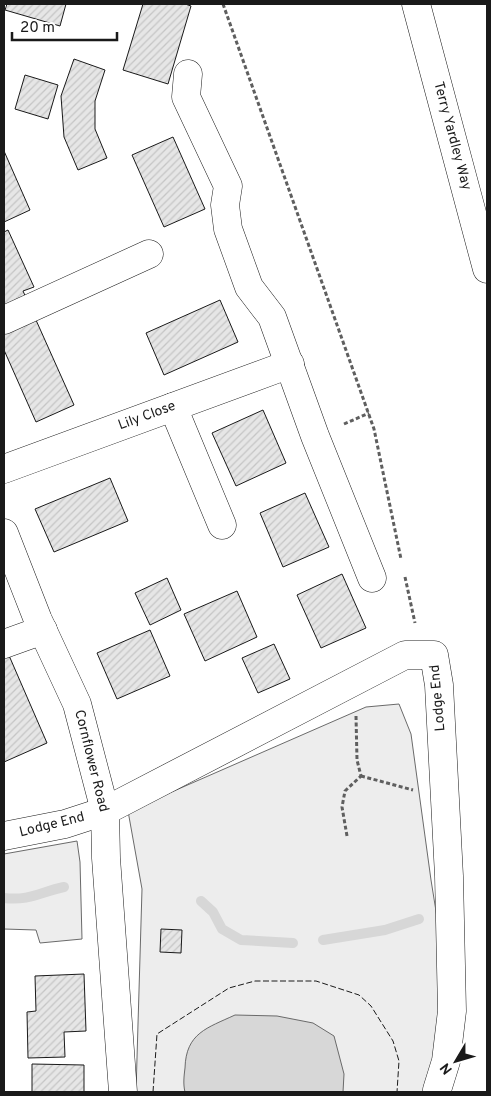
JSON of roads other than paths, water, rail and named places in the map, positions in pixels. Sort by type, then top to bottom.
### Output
[{"type":"street","name":"Terry Yardley Way","points":[[416,4],[487,269]]},
{"type":"street","points":[[188,74],[186,97],[228,186],[225,205],[228,229],[249,287],[272,317],[307,409],[315,436],[372,578]]},
{"type":"street","points":[[4,320],[149,254]]},
{"type":"street","name":"Lily Close","points":[[4,469],[290,364]]},
{"type":"street","points":[[173,407],[222,525]]},
{"type":"street","name":"Cornflower Road","points":[[4,533],[43,630],[77,704],[105,811],[106,858],[123,1092]]},
{"type":"street","points":[[4,644],[43,630]]},
{"type":"street","name":"Lodge End","points":[[4,836],[65,824],[105,811],[405,655],[434,655],[439,685],[449,876],[452,1011],[446,1061],[437,1090]]},
{"type":"waterway","points":[[4,898],[28,897],[64,887]]},
{"type":"waterway","points":[[201,901],[213,912],[222,929],[241,940],[293,943]]},
{"type":"waterway","points":[[323,940],[385,930],[419,919]]}]
